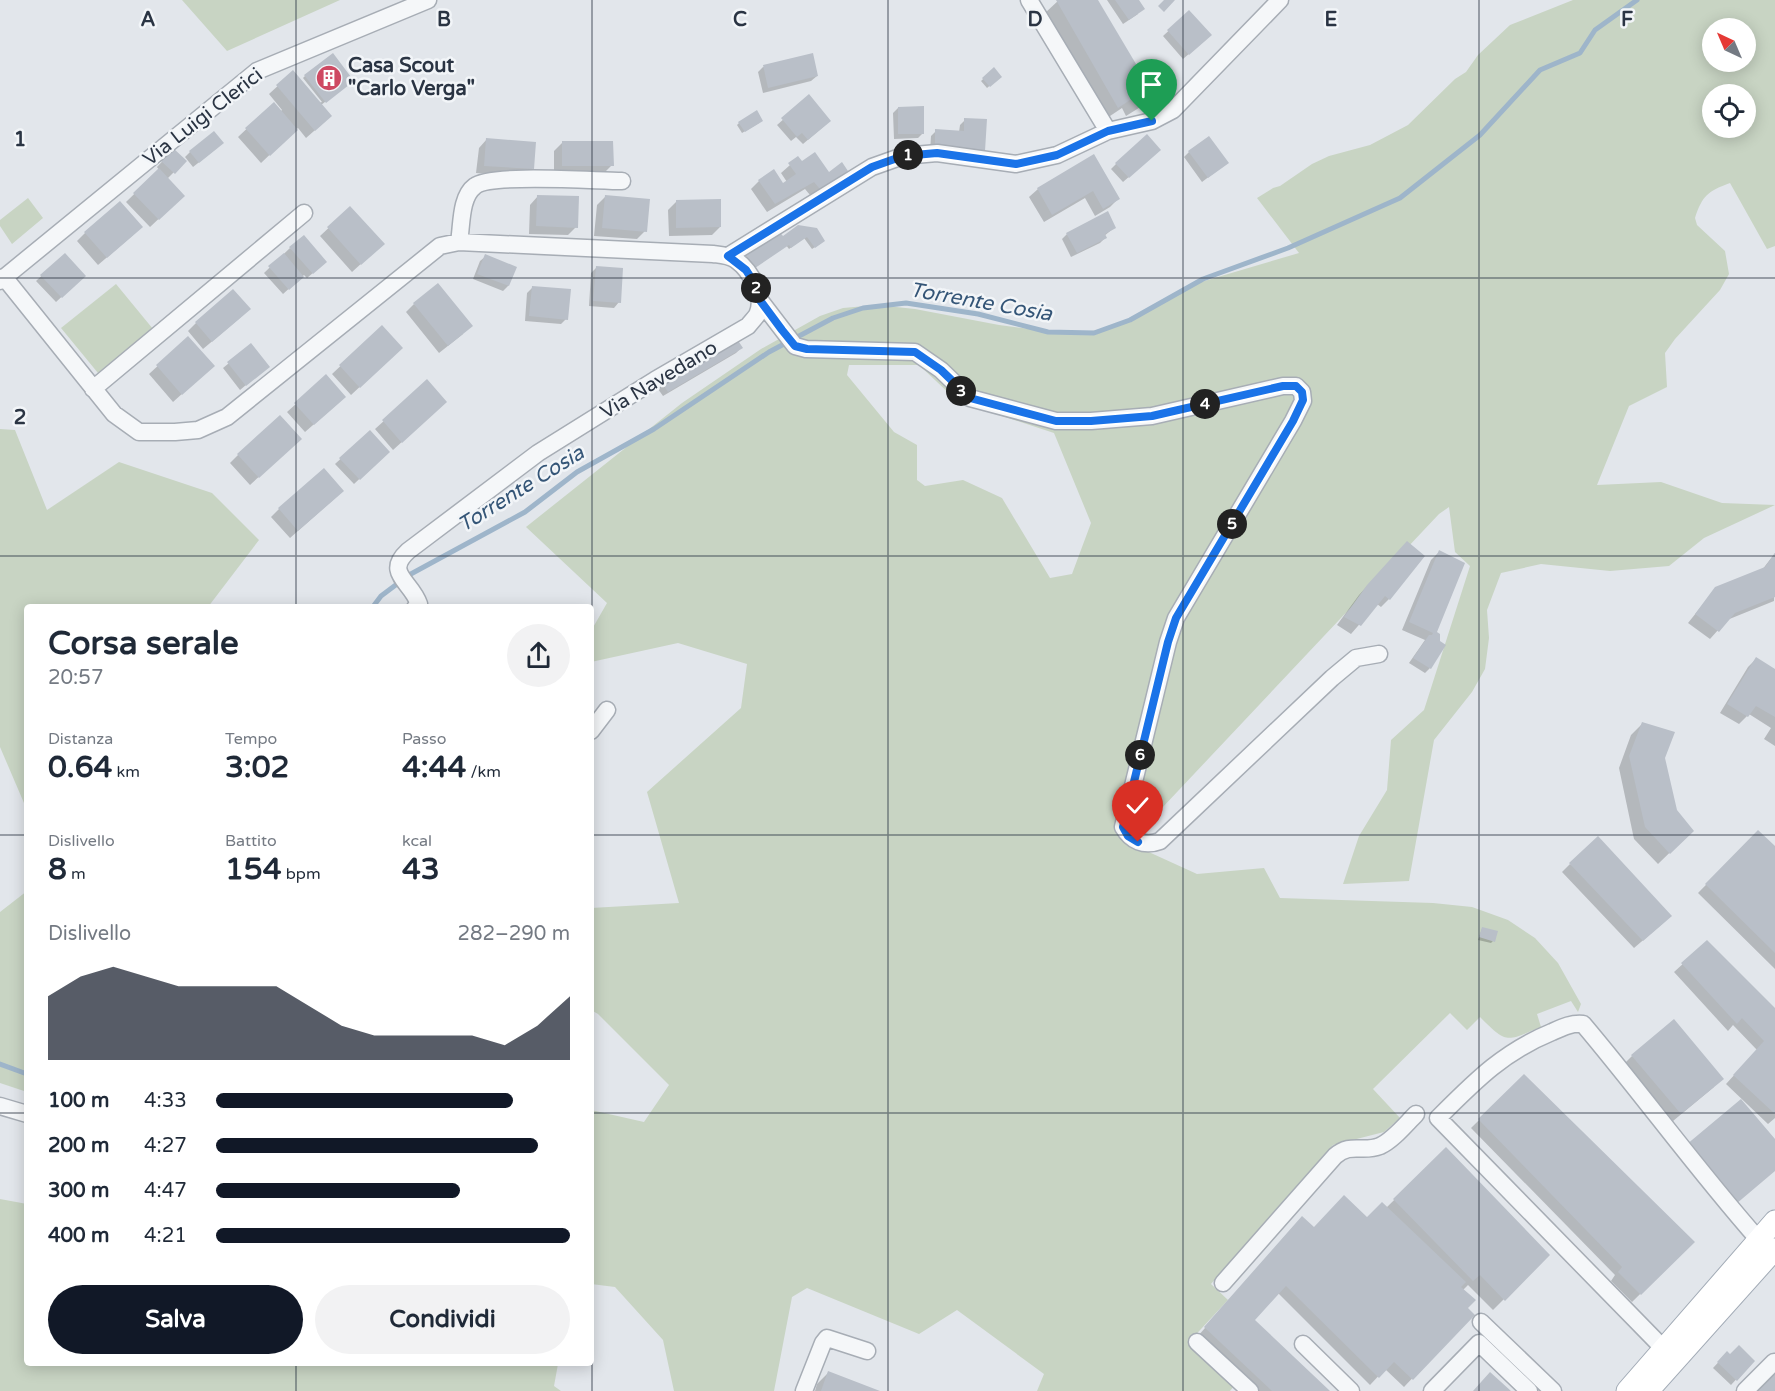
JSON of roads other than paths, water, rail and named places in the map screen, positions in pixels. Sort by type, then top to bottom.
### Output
[{"type":"main road","points":[[1651,1387],[1737,1291],[1770,1244],[1775,1221]]},
{"type":"main road","points":[[1627,1391],[1664,1349],[1770,1244]]},
{"type":"street","name":"Via Luigi Clerici","points":[[2,279],[257,71],[428,0]]},
{"type":"street","points":[[1029,0],[1108,131]]},
{"type":"street","points":[[2,279],[114,414],[139,432],[198,430],[227,417],[440,246],[459,242],[728,256],[872,167],[903,156],[937,153],[1016,164],[1057,155],[1108,131],[1152,121],[1173,110],[1280,0]]},
{"type":"street","points":[[459,242],[466,198],[476,185],[504,178],[622,181]]},
{"type":"street","points":[[93,389],[304,213]]},
{"type":"street","points":[[728,256],[746,270],[755,284],[758,306],[795,346],[807,349],[915,352],[941,370],[970,398],[1056,421],[1091,421],[1152,416],[1283,386],[1296,386],[1302,392],[1303,400],[1293,421],[1176,618],[1168,642],[1123,827],[1128,836],[1138,842],[1151,844],[1160,841],[1332,678],[1356,658],[1379,654]]},
{"type":"street","name":"Via Navedano","points":[[415,601],[398,572],[399,560],[408,551],[538,453],[655,380],[748,326],[758,306]]},
{"type":"street","points":[[594,727],[607,710]]},
{"type":"street","points":[[1651,1387],[1654,1373],[1666,1359],[1664,1349],[1438,1118],[1485,1071],[1527,1042],[1573,1023],[1583,1024],[1719,1195],[1770,1244]]},
{"type":"street","points":[[0,1106],[24,1113]]},
{"type":"street","points":[[1223,1282],[1335,1156],[1342,1150],[1350,1148],[1370,1149],[1382,1145],[1416,1114]]},
{"type":"street","points":[[1481,1322],[1553,1391]]},
{"type":"street","points":[[804,1391],[827,1338],[867,1351]]},
{"type":"street","points":[[1197,1342],[1250,1391]]},
{"type":"street","points":[[1432,1391],[1479,1343],[1529,1391]]},
{"type":"street","points":[[1303,1344],[1351,1391]]},
{"type":"street","points":[[1745,1391],[1774,1362]]},
{"type":"waterway","name":"Torrente Cosia","points":[[375,604],[381,596],[409,575],[525,512],[577,472],[654,429],[769,352],[833,318],[863,308],[906,303],[978,314],[1048,332],[1094,333],[1130,320],[1203,279],[1288,248],[1400,198],[1480,135],[1540,70],[1580,53],[1595,30],[1637,0]]},
{"type":"waterway","name":"Torrente Cosia","points":[[0,1064],[24,1073]]},
{"type":"place","name":"Casa Scout \"Carlo Verga\"","points":[[329,78]]}]
